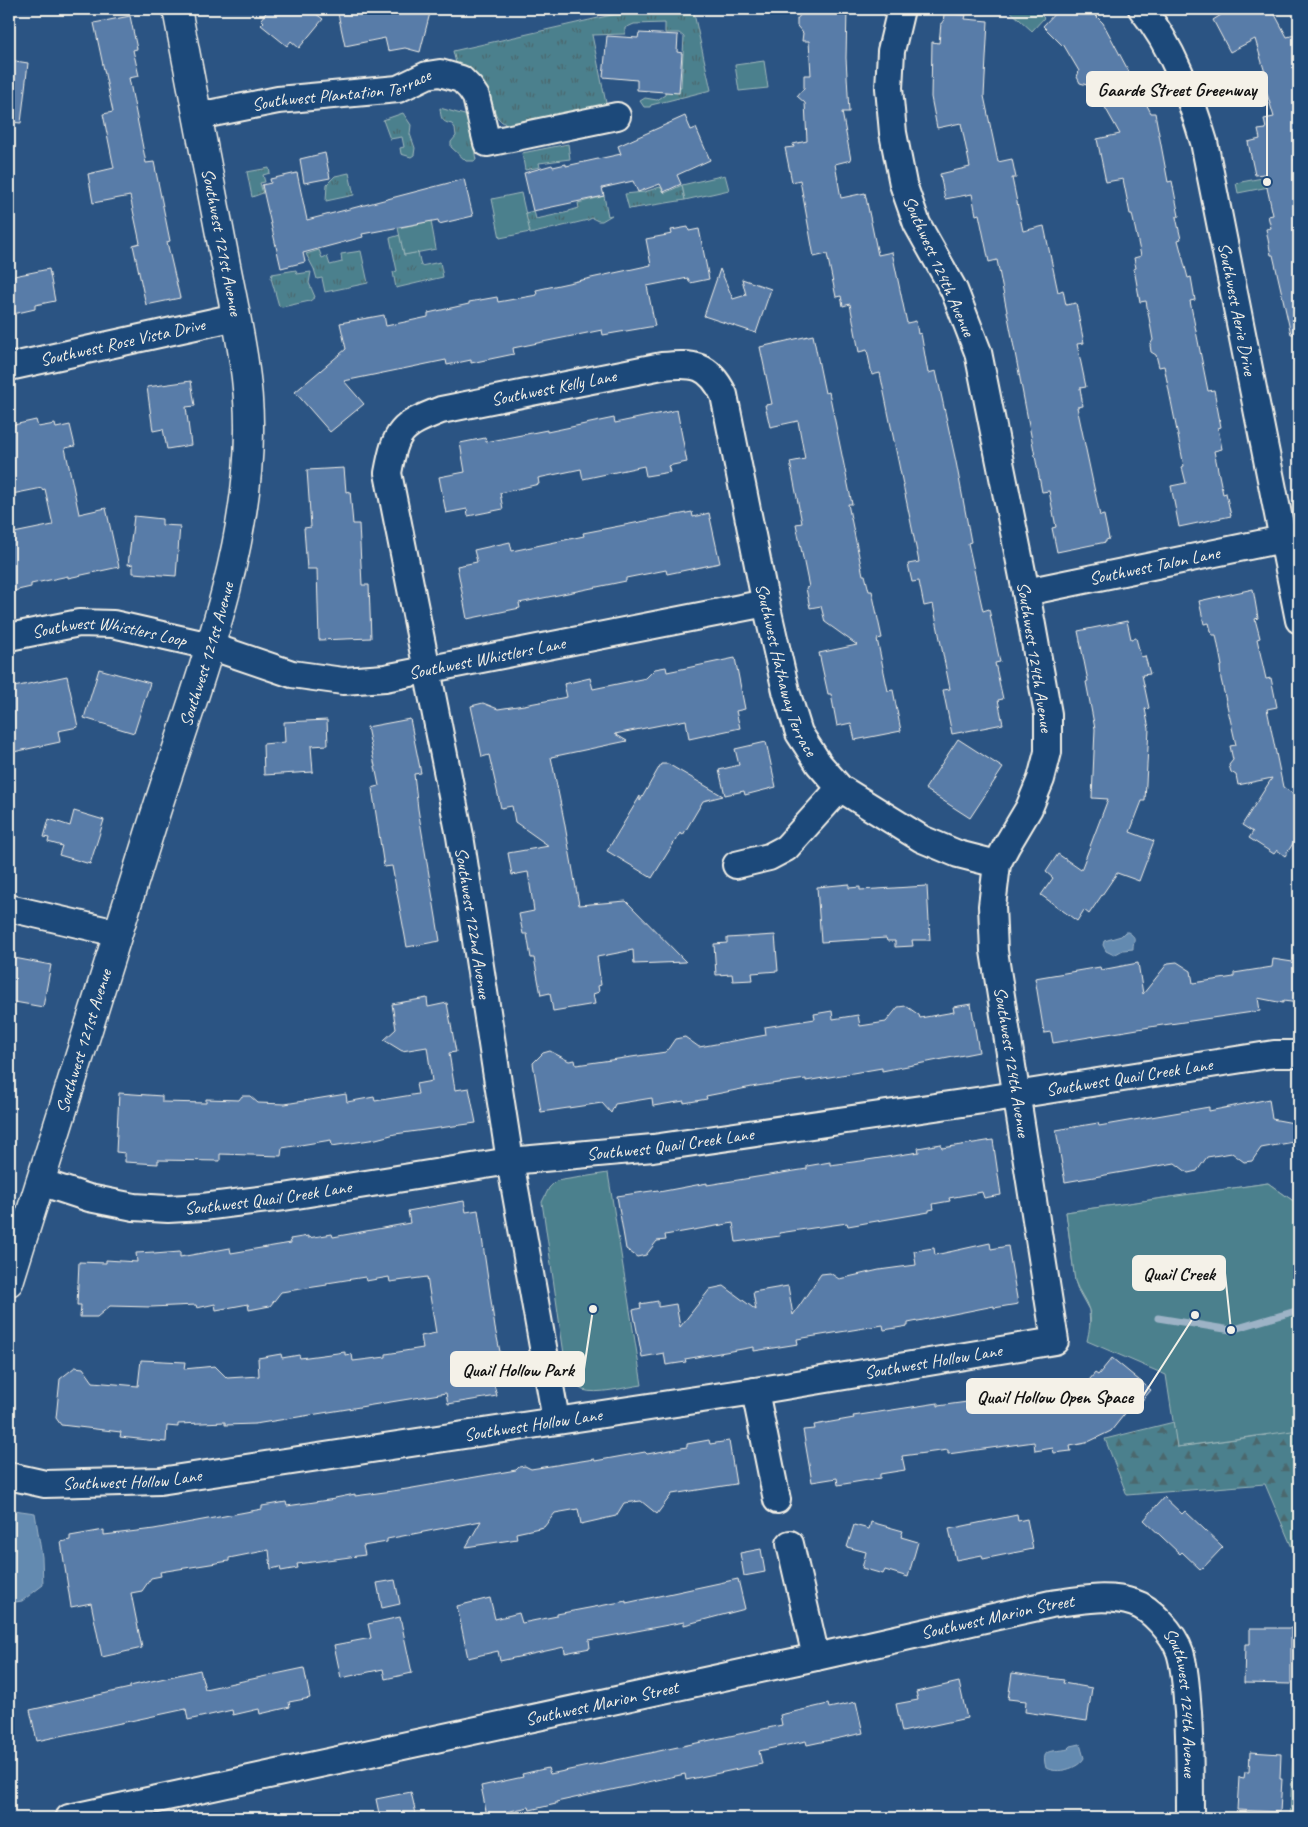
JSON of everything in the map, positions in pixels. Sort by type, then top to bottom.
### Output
[{"type":"main road","name":"Southwest 121st Avenue","points":[[9,1282],[117,933],[210,646],[238,543],[248,473],[249,403],[236,317],[177,9]]},
{"type":"street","name":"Southwest 124th Avenue","points":[[902,9],[891,51],[889,88],[893,133],[903,184],[917,224],[954,290],[978,352],[1026,592],[1048,714],[1048,752],[1041,779],[1030,808],[997,864],[992,906],[994,951],[1055,1342]]},
{"type":"street","name":"Southwest Aerie Drive","points":[[1142,9],[1185,84],[1204,142],[1299,620]]},
{"type":"street","name":"Southwest Plantation Terrace","points":[[198,116],[278,100],[398,88],[427,76],[440,73],[461,79],[470,88],[476,97],[488,143],[617,116]]},
{"type":"street","name":"Southwest Rose Vista Drive","points":[[9,367],[236,317]]},
{"type":"street","name":"Southwest Kelly Lane","points":[[402,430],[416,420],[441,410],[662,366],[685,364],[698,366],[708,373]]},
{"type":"street","name":"Southwest Hathaway Terrace","points":[[708,373],[717,382],[724,395],[766,603],[786,692],[799,733],[819,764],[840,788],[922,839],[958,854],[997,864]]},
{"type":"street","name":"Southwest 122nd Avenue","points":[[402,430],[393,444],[388,473],[460,836],[510,1161],[556,1420]]},
{"type":"street","name":"Southwest Talon Lane","points":[[1026,592],[1283,539]]},
{"type":"street","name":"Southwest Whistlers Lane","points":[[210,646],[292,674],[343,681],[385,678],[766,603]]},
{"type":"street","name":"Southwest Whistlers Loop","points":[[9,637],[79,623],[113,624],[210,646]]},
{"type":"street","points":[[736,865],[769,857],[786,848],[840,788]]},
{"type":"street","points":[[9,908],[117,933]]},
{"type":"street","name":"Southwest Quail Creek Lane","points":[[40,1182],[89,1198],[134,1207],[168,1210],[203,1207],[284,1197],[510,1161],[654,1148],[1274,1054],[1299,1054]]},
{"type":"street","name":"Southwest Hollow Lane","points":[[9,1476],[46,1484],[160,1481],[755,1391],[1055,1342]]},
{"type":"street","points":[[755,1391],[777,1500]]},
{"type":"street","points":[[790,1544],[816,1657]]},
{"type":"street","name":"Southwest Marion Street","points":[[69,1818],[816,1657],[1051,1604],[1112,1598],[1136,1603]]},
{"type":"street","name":"Southwest 124th Avenue","points":[[1136,1603],[1149,1611],[1159,1621],[1179,1650],[1188,1691],[1190,1818]]},
{"type":"green space","points":[[638,9],[693,9],[711,90],[644,107],[640,101],[645,98],[657,100],[665,95],[666,86],[681,87],[684,37],[679,33],[665,33],[665,23],[634,24],[625,28],[625,34],[592,35],[607,108],[514,127],[497,117],[485,89],[457,67],[453,51]]},
{"type":"green space","points":[[1008,9],[1048,10],[1042,16],[1044,18],[1032,31]]},
{"type":"green space","points":[[764,61],[768,88],[739,91],[735,65]]},
{"type":"green space","points":[[440,108],[468,116],[476,160],[466,161],[451,147],[451,142],[456,136],[455,128],[452,124],[442,119]]},
{"type":"green space","points":[[403,113],[411,125],[410,134],[415,148],[414,155],[411,157],[401,154],[400,148],[404,147],[402,137],[390,139],[383,120]]},
{"type":"green space","points":[[568,144],[570,159],[539,163],[540,167],[525,170],[522,153]]},
{"type":"green space","points":[[269,168],[270,173],[263,175],[265,182],[260,183],[263,193],[252,197],[247,172]]},
{"type":"green space","points":[[1299,171],[1299,181],[1238,193],[1236,183]]},
{"type":"green space","points":[[349,173],[354,195],[326,201],[327,184],[335,176]]},
{"type":"green space","points":[[725,175],[729,190],[685,200],[682,185]]},
{"type":"green space","points":[[682,185],[685,200],[629,209],[625,194],[644,192],[660,187],[665,193]]},
{"type":"green space","points":[[521,193],[530,232],[500,238],[492,199]]},
{"type":"green space","points":[[604,196],[608,216],[612,215],[602,221],[592,218],[530,234],[525,213],[534,211],[536,219],[569,212],[579,208],[578,203]]},
{"type":"green space","points":[[431,221],[436,249],[404,255],[398,228]]},
{"type":"green space","points":[[400,235],[404,255],[418,252],[421,266],[440,262],[443,277],[396,288],[393,272],[397,271],[390,238]]},
{"type":"green space","points":[[319,250],[322,258],[327,256],[330,265],[342,262],[341,254],[361,251],[368,283],[325,292],[322,278],[317,279],[306,254]]},
{"type":"green space","points":[[296,270],[297,274],[311,272],[309,283],[315,297],[310,301],[279,306],[271,278],[272,274]]},
{"type":"green space","points":[[608,1173],[642,1385],[596,1392],[583,1390],[577,1386],[566,1368],[542,1202],[549,1188],[556,1181]]},
{"type":"green space","points":[[1268,1183],[1299,1205],[1299,1564],[1265,1484],[1127,1495],[1105,1439],[1174,1422],[1177,1447],[1266,1435],[1090,1327],[1089,1310],[1075,1281],[1066,1212]]},
{"type":"green space","points":[[1268,1183],[1299,1205],[1299,1430],[1177,1447],[1166,1375],[1087,1341],[1090,1314],[1075,1281],[1066,1212]]},
{"type":"green space","points":[[1299,1739],[1299,1818],[1290,1818],[1293,1749]]},
{"type":"water","points":[[1128,932],[1134,938],[1133,949],[1123,950],[1114,955],[1106,951],[1103,945],[1104,941],[1121,936]]},
{"type":"water","points":[[9,1511],[35,1513],[42,1557],[43,1585],[22,1601],[9,1603]]},
{"type":"water","points":[[1080,1744],[1084,1758],[1077,1765],[1072,1768],[1056,1771],[1046,1768],[1046,1753],[1068,1749],[1071,1746]]},
{"type":"building","points":[[269,9],[309,9],[323,19],[299,48],[291,41],[287,46],[261,25],[264,22],[261,19]]},
{"type":"building","points":[[337,9],[431,9],[420,52],[405,48],[388,51],[385,38],[345,46]]},
{"type":"building","points":[[805,9],[847,9],[846,58],[849,112],[842,112],[851,160],[835,164],[841,198],[865,193],[878,255],[892,252],[907,323],[916,321],[918,334],[921,333],[928,373],[936,371],[971,542],[968,543],[983,611],[989,609],[1000,662],[995,663],[1003,699],[998,700],[1003,724],[952,734],[943,690],[950,689],[933,604],[924,606],[919,581],[912,582],[908,564],[919,562],[880,373],[872,375],[867,350],[859,352],[850,304],[843,306],[841,296],[836,297],[827,254],[814,257],[800,180],[792,182],[785,148],[794,147],[793,144],[807,141],[805,103],[797,96],[804,88],[804,75],[811,75],[809,41],[802,41],[803,33],[797,26],[797,19]]},
{"type":"building","points":[[1059,9],[1089,9],[1103,23],[1151,113],[1155,113],[1168,182],[1172,181],[1179,216],[1176,217],[1181,239],[1178,240],[1188,278],[1191,277],[1195,300],[1190,301],[1208,391],[1214,390],[1221,427],[1218,428],[1222,449],[1214,451],[1223,494],[1226,493],[1231,516],[1179,527],[1171,486],[1186,483],[1182,467],[1184,466],[1164,366],[1159,367],[1156,355],[1151,352],[1150,345],[1153,340],[1146,301],[1140,302],[1134,258],[1141,256],[1123,179],[1106,182],[1097,139],[1120,134],[1097,93],[1093,96],[1087,85],[1080,83],[1077,77],[1079,71],[1063,44],[1043,26]]},
{"type":"building","points":[[1217,9],[1272,9],[1287,37],[1299,34],[1299,158],[1294,159],[1299,188],[1299,334],[1291,334],[1266,229],[1271,228],[1268,216],[1273,215],[1264,174],[1255,175],[1248,142],[1260,139],[1258,130],[1266,129],[1264,119],[1274,117],[1262,77],[1266,76],[1255,39],[1230,52],[1213,20],[1221,15]]},
{"type":"building","points":[[944,14],[966,15],[965,19],[988,21],[984,96],[998,162],[1012,159],[1016,178],[1012,178],[1023,231],[1044,226],[1058,292],[1063,290],[1066,305],[1076,303],[1084,343],[1077,344],[1086,387],[1080,388],[1083,406],[1077,407],[1100,516],[1104,515],[1109,539],[1106,542],[1057,552],[1052,528],[1056,527],[1049,491],[1042,492],[997,260],[989,262],[979,214],[976,215],[972,194],[945,199],[940,174],[970,167],[961,123],[937,128],[931,97],[932,42],[939,43]]},
{"type":"building","points":[[130,16],[137,49],[133,50],[139,76],[129,78],[146,163],[154,162],[170,241],[167,242],[180,298],[146,305],[133,245],[140,243],[130,196],[93,203],[88,174],[114,168],[103,114],[113,112],[94,23]]},
{"type":"building","points":[[639,33],[678,35],[677,52],[682,53],[679,93],[637,90],[637,80],[603,77],[607,36],[638,38]]},
{"type":"building","points":[[9,60],[28,63],[21,123],[9,122]]},
{"type":"building","points":[[685,116],[691,130],[696,128],[710,160],[677,175],[681,184],[664,192],[660,184],[638,192],[633,181],[602,188],[604,196],[533,211],[524,173],[552,165],[553,167],[566,164],[566,166],[621,154],[618,146]]},
{"type":"building","points":[[325,153],[330,178],[304,183],[300,159]]},
{"type":"building","points":[[297,173],[307,220],[464,179],[473,216],[439,224],[438,220],[362,234],[363,237],[303,253],[305,262],[281,268],[262,185],[271,183],[270,179]]},
{"type":"building","points":[[688,227],[689,231],[699,229],[709,279],[690,283],[688,278],[647,286],[655,326],[603,335],[602,330],[513,348],[514,354],[471,363],[471,360],[447,365],[446,360],[344,381],[364,404],[330,432],[295,392],[346,349],[340,323],[384,315],[386,326],[428,317],[428,313],[469,304],[469,302],[497,297],[498,302],[537,295],[536,290],[651,265],[646,239],[672,234],[671,230]]},
{"type":"building","points":[[49,269],[55,301],[35,305],[35,309],[9,315],[9,277]]},
{"type":"building","points":[[720,269],[733,299],[746,295],[742,279],[771,289],[756,333],[704,316]]},
{"type":"building","points":[[813,335],[825,393],[829,392],[852,504],[848,504],[863,575],[865,575],[869,591],[872,591],[882,638],[877,639],[888,691],[893,690],[901,731],[855,740],[851,723],[837,726],[831,694],[828,694],[819,653],[857,645],[825,622],[821,606],[810,608],[806,588],[809,587],[796,524],[802,523],[790,462],[805,459],[798,421],[770,427],[765,405],[772,404],[760,347]]},
{"type":"building","points":[[191,381],[195,406],[186,407],[191,445],[167,449],[163,429],[153,431],[147,387]]},
{"type":"building","points":[[677,410],[687,462],[668,466],[670,472],[646,476],[644,466],[583,479],[581,469],[538,478],[539,484],[500,493],[503,509],[468,516],[467,509],[446,513],[439,477],[465,472],[460,443],[485,438],[486,442],[614,418],[615,423]]},
{"type":"building","points":[[36,420],[38,427],[55,424],[56,428],[70,425],[75,446],[65,448],[79,514],[106,508],[119,567],[31,584],[31,587],[9,592],[9,534],[53,525],[45,489],[12,494],[11,489],[9,489],[9,426]]},
{"type":"building","points":[[344,468],[346,492],[350,491],[353,524],[359,524],[362,585],[369,585],[371,638],[319,640],[317,569],[307,569],[304,528],[311,527],[307,470]]},
{"type":"building","points":[[692,512],[693,517],[709,513],[720,563],[667,574],[666,570],[626,578],[626,581],[519,603],[520,608],[467,619],[457,566],[477,562],[474,550],[510,542],[512,551],[584,536],[583,533]]},
{"type":"building","points":[[134,516],[162,519],[162,525],[180,526],[176,576],[133,573],[133,564],[128,565]]},
{"type":"building","points":[[1253,589],[1258,618],[1255,619],[1260,638],[1257,639],[1266,679],[1271,678],[1277,707],[1267,709],[1283,787],[1299,798],[1299,834],[1285,856],[1277,850],[1274,854],[1249,838],[1253,832],[1242,825],[1272,778],[1238,785],[1236,775],[1231,772],[1229,765],[1233,760],[1230,746],[1236,745],[1221,679],[1220,667],[1222,666],[1216,635],[1212,635],[1209,623],[1204,624],[1199,601]]},
{"type":"building","points":[[1127,621],[1131,639],[1136,638],[1141,657],[1145,656],[1150,674],[1142,675],[1149,708],[1145,709],[1149,729],[1145,801],[1142,801],[1130,832],[1154,841],[1139,881],[1117,873],[1089,914],[1084,910],[1077,921],[1041,895],[1053,878],[1046,872],[1058,854],[1081,870],[1108,799],[1092,798],[1095,729],[1078,631]]},
{"type":"building","points":[[735,658],[745,709],[736,711],[740,728],[689,739],[686,720],[615,734],[627,741],[551,757],[579,905],[626,901],[686,962],[634,964],[633,950],[597,957],[601,985],[598,986],[599,992],[593,994],[595,1004],[553,1011],[550,993],[541,995],[534,958],[531,958],[527,934],[523,934],[519,914],[534,911],[528,872],[512,875],[508,853],[549,846],[515,822],[512,806],[501,808],[489,755],[482,757],[471,706],[483,703],[498,709],[524,705],[567,697],[564,684],[590,678],[593,689],[646,678],[655,669],[666,667],[667,672]]},
{"type":"building","points":[[99,669],[150,683],[134,733],[84,718]]},
{"type":"building","points":[[67,676],[78,727],[58,731],[60,742],[9,753],[9,688]]},
{"type":"building","points":[[410,719],[421,773],[414,774],[418,809],[440,941],[407,947],[392,866],[384,867],[372,788],[379,786],[367,727]]},
{"type":"building","points":[[327,720],[328,745],[311,746],[313,772],[264,775],[263,744],[285,742],[284,722]]},
{"type":"building","points":[[958,739],[1003,768],[970,818],[925,789]]},
{"type":"building","points":[[766,742],[776,787],[745,795],[744,791],[725,795],[719,770],[739,765],[735,749]]},
{"type":"building","points":[[661,764],[668,764],[723,796],[703,801],[683,835],[680,833],[652,878],[607,851],[640,796],[640,801]]},
{"type":"building","points":[[74,811],[104,820],[90,864],[59,855],[62,846],[48,842],[49,838],[44,837],[49,819],[70,826]]},
{"type":"building","points":[[849,884],[849,888],[860,887],[860,890],[927,886],[930,940],[912,940],[913,946],[895,947],[895,941],[887,941],[886,938],[821,942],[817,887]]},
{"type":"building","points":[[775,935],[778,971],[752,973],[753,980],[733,981],[732,974],[716,975],[714,944],[727,943],[727,938]]},
{"type":"building","points":[[9,957],[51,965],[43,1007],[9,1001]]},
{"type":"building","points":[[1273,959],[1299,963],[1299,1003],[1283,1001],[1283,1003],[1258,998],[1260,1011],[1053,1043],[1051,1032],[1044,1033],[1035,978],[1100,967],[1101,970],[1138,963],[1143,994],[1168,963],[1177,962],[1191,971],[1193,983],[1234,977],[1234,973],[1272,967]]},
{"type":"building","points":[[427,998],[428,1007],[447,1003],[456,1052],[449,1053],[455,1090],[469,1088],[476,1123],[395,1134],[332,1146],[331,1140],[282,1148],[281,1156],[220,1154],[220,1161],[158,1160],[158,1164],[125,1162],[125,1153],[116,1152],[119,1093],[162,1096],[162,1102],[206,1103],[206,1099],[239,1100],[242,1096],[250,1096],[258,1103],[285,1104],[346,1094],[347,1102],[374,1097],[375,1101],[418,1094],[416,1084],[432,1081],[427,1047],[402,1051],[384,1040],[396,1029],[392,1004]]},
{"type":"building","points":[[971,1004],[979,1052],[882,1071],[882,1068],[806,1081],[806,1079],[757,1086],[706,1096],[707,1099],[684,1103],[684,1101],[653,1106],[652,1098],[615,1104],[611,1113],[602,1103],[541,1112],[533,1063],[543,1053],[550,1051],[569,1061],[575,1060],[576,1065],[666,1052],[675,1039],[685,1037],[699,1047],[766,1035],[765,1027],[815,1019],[814,1014],[832,1011],[833,1019],[858,1015],[860,1026],[886,1022],[898,1007],[906,1006],[919,1015],[920,1018],[954,1012],[953,1007]]},
{"type":"building","points":[[1269,1099],[1272,1119],[1299,1124],[1299,1141],[1261,1148],[1252,1161],[1244,1162],[1232,1153],[1207,1157],[1197,1171],[1188,1173],[1175,1163],[1065,1182],[1056,1130],[1098,1123],[1099,1126],[1209,1107],[1209,1111]]},
{"type":"building","points":[[993,1140],[1001,1195],[984,1198],[982,1192],[949,1198],[950,1201],[933,1204],[934,1209],[929,1210],[929,1212],[848,1226],[847,1223],[779,1233],[780,1236],[736,1242],[733,1223],[665,1235],[666,1240],[657,1241],[646,1255],[637,1257],[626,1249],[617,1196],[658,1190],[659,1192],[707,1183],[707,1185],[807,1169],[807,1166],[830,1162],[830,1165],[919,1152],[918,1148],[941,1144],[942,1148]]},
{"type":"building","points":[[464,1201],[466,1212],[478,1210],[495,1328],[505,1375],[492,1377],[497,1396],[448,1404],[446,1393],[255,1424],[225,1425],[225,1422],[178,1424],[178,1427],[167,1426],[166,1442],[120,1437],[121,1432],[61,1425],[56,1418],[60,1379],[75,1367],[83,1368],[93,1382],[138,1386],[141,1360],[185,1362],[184,1369],[215,1366],[227,1378],[259,1376],[258,1358],[281,1354],[282,1358],[299,1355],[300,1358],[345,1352],[345,1355],[352,1354],[353,1361],[386,1357],[386,1354],[423,1348],[421,1336],[436,1333],[427,1277],[390,1282],[389,1277],[366,1281],[365,1277],[327,1283],[327,1285],[281,1292],[270,1306],[249,1310],[248,1304],[216,1310],[215,1304],[197,1308],[196,1305],[110,1306],[97,1317],[80,1317],[81,1305],[77,1305],[79,1262],[106,1263],[106,1260],[137,1262],[136,1253],[180,1252],[180,1257],[230,1248],[231,1253],[291,1243],[290,1239],[308,1236],[308,1238],[332,1234],[333,1237],[410,1223],[408,1211]]},
{"type":"building","points":[[990,1243],[991,1249],[1008,1246],[1018,1304],[994,1308],[994,1306],[908,1323],[908,1326],[884,1330],[883,1325],[797,1339],[798,1344],[754,1351],[754,1347],[685,1359],[686,1362],[666,1365],[664,1353],[642,1357],[633,1310],[641,1308],[640,1304],[658,1301],[658,1307],[676,1304],[680,1327],[710,1289],[724,1286],[756,1310],[753,1292],[788,1286],[793,1315],[821,1274],[830,1273],[839,1279],[879,1270],[916,1265],[914,1251],[934,1248],[935,1255]]},
{"type":"building","points":[[1112,1358],[1151,1390],[1139,1404],[1135,1401],[1111,1431],[1086,1443],[1070,1446],[1071,1451],[1054,1453],[1053,1448],[1035,1451],[1034,1442],[948,1454],[948,1450],[902,1456],[905,1470],[880,1474],[880,1478],[838,1485],[837,1478],[812,1482],[803,1430],[815,1429],[814,1425],[854,1418],[853,1416],[938,1403],[938,1406],[1018,1395],[1019,1401],[1080,1391],[1095,1373],[1098,1375]]},
{"type":"building","points":[[709,1440],[710,1444],[729,1441],[736,1484],[672,1494],[657,1514],[641,1501],[624,1503],[616,1516],[581,1524],[578,1509],[555,1513],[544,1527],[516,1533],[517,1539],[466,1547],[481,1521],[387,1539],[387,1542],[363,1546],[365,1555],[297,1564],[298,1568],[281,1571],[280,1567],[271,1569],[269,1550],[229,1558],[229,1561],[160,1572],[161,1576],[151,1578],[142,1591],[131,1593],[142,1648],[102,1657],[91,1603],[71,1607],[61,1542],[70,1540],[70,1536],[104,1530],[104,1535],[154,1529],[262,1509],[262,1506],[286,1502],[287,1506],[355,1494],[355,1496],[407,1489],[516,1470],[519,1467],[525,1466],[531,1469],[594,1459],[595,1461],[645,1452],[647,1454],[687,1447],[687,1444]]},
{"type":"building","points":[[1164,1497],[1182,1514],[1185,1511],[1223,1547],[1201,1570],[1182,1552],[1180,1554],[1144,1520]]},
{"type":"building","points":[[1017,1515],[1018,1521],[1027,1519],[1033,1549],[983,1559],[982,1555],[956,1560],[949,1529]]},
{"type":"building","points":[[871,1522],[903,1531],[901,1537],[918,1542],[908,1577],[885,1570],[883,1574],[862,1568],[866,1552],[847,1547],[854,1525],[869,1529]]},
{"type":"building","points":[[761,1549],[765,1572],[744,1576],[740,1553]]},
{"type":"building","points":[[738,1579],[745,1609],[684,1625],[684,1622],[589,1640],[590,1648],[565,1653],[564,1647],[500,1661],[498,1651],[468,1658],[457,1606],[490,1598],[495,1619],[519,1613],[522,1623],[557,1616],[557,1614],[626,1601],[626,1603]]},
{"type":"building","points":[[395,1580],[400,1604],[382,1608],[377,1583]]},
{"type":"building","points":[[400,1617],[412,1673],[385,1679],[383,1669],[341,1678],[334,1645],[371,1638],[368,1624]]},
{"type":"building","points":[[1250,1628],[1291,1628],[1291,1684],[1244,1683],[1245,1644],[1250,1644]]},
{"type":"building","points":[[304,1668],[310,1698],[289,1702],[290,1707],[260,1714],[259,1709],[233,1715],[232,1710],[188,1720],[186,1709],[37,1741],[30,1710],[200,1670],[205,1689]]},
{"type":"building","points":[[1012,1673],[1064,1680],[1063,1683],[1092,1688],[1087,1721],[1025,1712],[1026,1701],[1008,1699]]},
{"type":"building","points":[[959,1682],[967,1718],[902,1732],[896,1704],[918,1700],[916,1692]]},
{"type":"building","points":[[856,1702],[863,1733],[807,1745],[806,1741],[759,1751],[762,1764],[686,1780],[685,1774],[556,1802],[556,1804],[530,1810],[529,1807],[487,1816],[481,1786],[523,1777],[522,1774],[548,1768],[550,1774],[782,1725],[780,1715],[828,1704],[829,1708]]},
{"type":"building","points":[[1250,1752],[1281,1754],[1280,1812],[1237,1810],[1239,1777],[1244,1778],[1245,1772],[1249,1772]]},
{"type":"building","points":[[411,1792],[417,1818],[380,1818],[376,1799]]},
{"type":"waterway","points":[[1158,1318],[1231,1330],[1299,1310]]},
{"type":"place","name":"Gaarde Street Greenway","points":[[1267,182]]},
{"type":"place","name":"Quail Hollow Park","points":[[593,1309]]},
{"type":"place","name":"Quail Hollow Open Space","points":[[1195,1315]]},
{"type":"place","name":"Quail Creek","points":[[1231,1330]]}]
